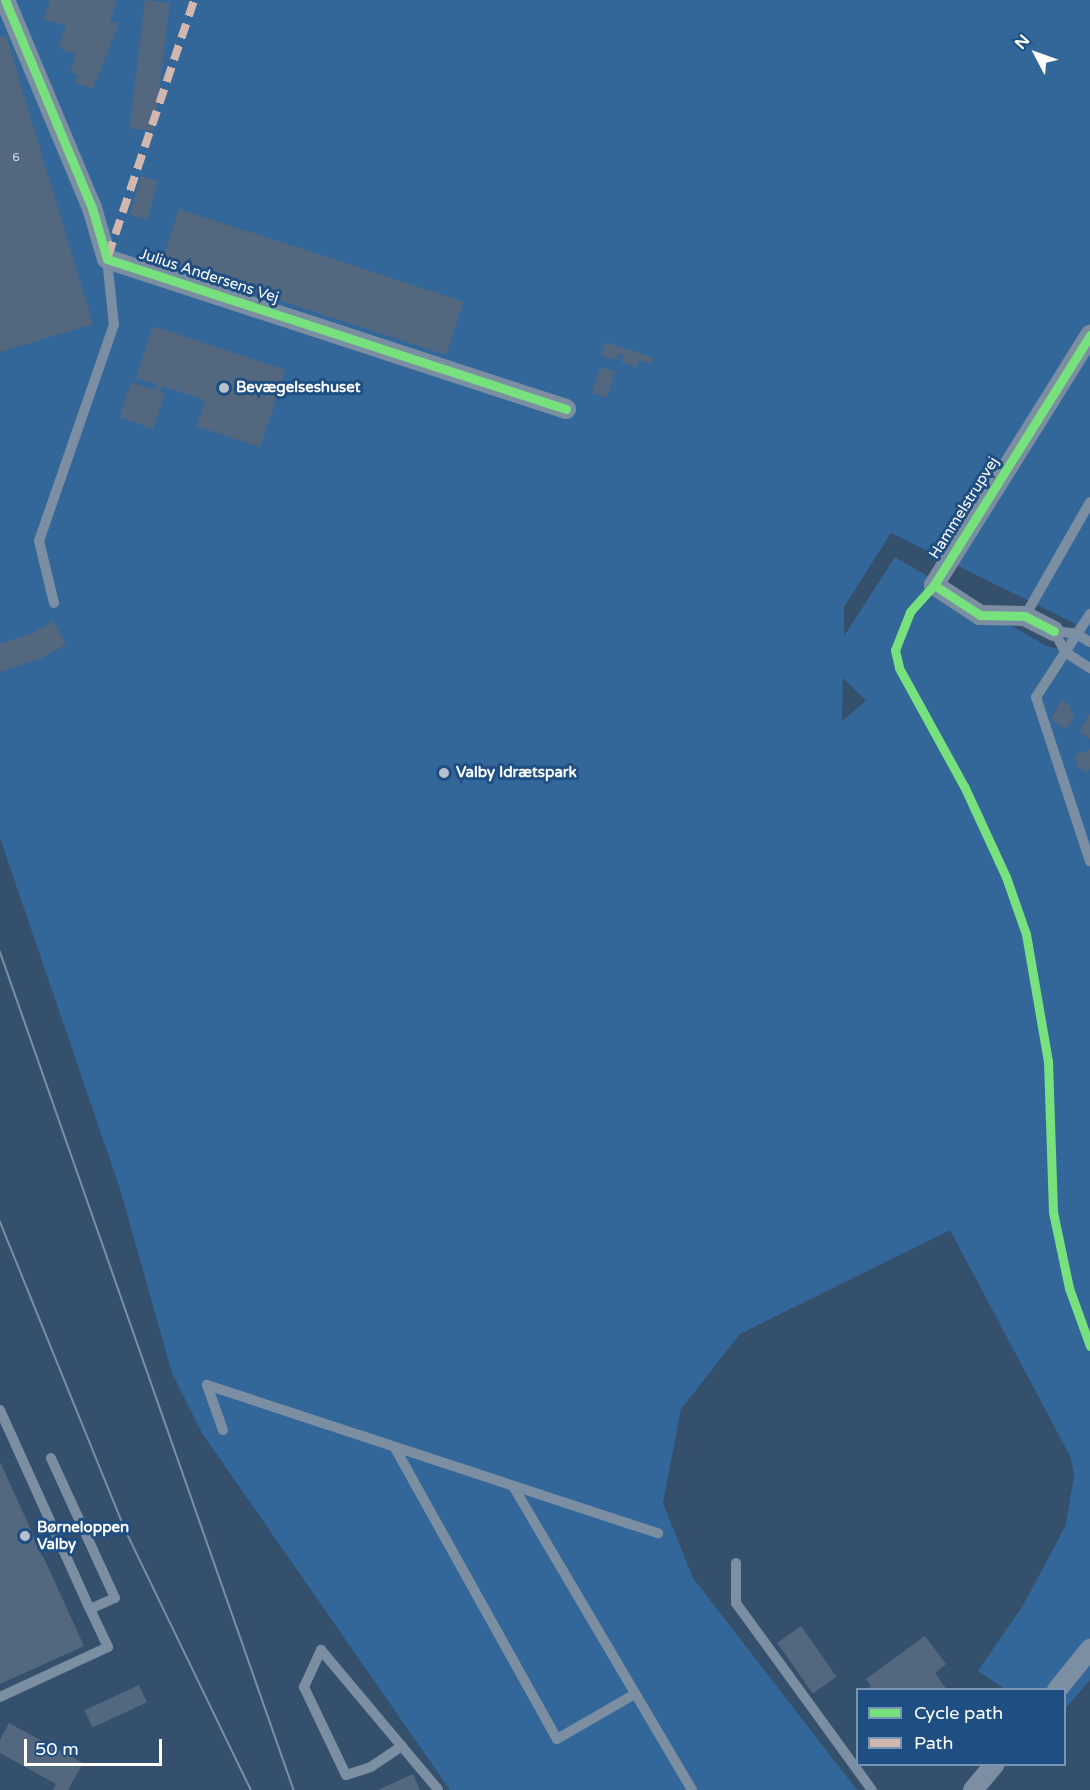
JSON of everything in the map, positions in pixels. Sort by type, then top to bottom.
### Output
[{"type":"street","points":[[5,0],[92,208],[107,259]]},
{"type":"street","name":"Julius Andersens Vej","points":[[107,259],[567,409]]},
{"type":"street","name":"Hammelstrupvej","points":[[1054,631],[1025,616],[980,615],[934,585],[1090,335]]},
{"type":"street","points":[[1058,1688],[1090,1649]]},
{"type":"street","points":[[973,1790],[993,1766]]},
{"type":"lane","points":[[54,603],[39,541],[114,326],[107,259]]},
{"type":"lane","points":[[1025,616],[1090,502]]},
{"type":"lane","points":[[1090,614],[1036,697],[1090,861]]},
{"type":"lane","points":[[1054,631],[1077,634],[1090,642]]},
{"type":"lane","points":[[1054,631],[1065,652],[1090,668]]},
{"type":"lane","points":[[1078,823],[1090,831]]},
{"type":"lane","points":[[223,1430],[207,1384],[658,1533]]},
{"type":"lane","points":[[0,1410],[108,1647],[0,1697]]},
{"type":"lane","points":[[395,1448],[557,1739],[635,1694]]},
{"type":"lane","points":[[51,1458],[115,1598],[90,1609]]},
{"type":"lane","points":[[513,1486],[692,1790]]},
{"type":"lane","points":[[736,1563],[736,1603],[872,1790]]},
{"type":"lane","points":[[402,1746],[371,1767],[346,1775],[304,1687],[321,1650],[373,1711],[402,1746],[438,1790]]},
{"type":"shaded area","name":"Valby Idrætspark","points":[[0,0],[1090,0],[1090,1680],[1066,1708],[1066,1688],[1004,1688],[978,1671],[1022,1607],[1066,1524],[1074,1476],[1071,1458],[950,1230],[740,1334],[681,1409],[663,1503],[693,1578],[857,1790],[450,1790],[202,1433],[172,1373],[120,1189],[0,838]],"holes":[[[891,533],[1076,624],[1057,649],[1046,646],[895,557],[844,636],[844,607]],[[843,678],[866,701],[842,720]]]},
{"type":"building","points":[[50,0],[117,0],[110,21],[119,23],[93,89],[75,83],[78,75],[70,72],[76,54],[58,48],[66,26],[44,19]]},
{"type":"building","points":[[145,0],[170,3],[154,131],[129,128]]},
{"type":"building","points":[[6,36],[93,324],[0,352],[0,37]]},
{"type":"building","points":[[141,176],[158,181],[147,219],[130,214]]},
{"type":"building","points":[[179,209],[463,301],[446,355],[162,262]]},
{"type":"building","name":"Bevægelseshuset","points":[[153,326],[286,370],[260,447],[196,426],[205,400],[162,386],[160,392],[165,394],[153,429],[119,417],[131,382],[155,390],[158,385],[136,378]]},
{"type":"building","points":[[605,342],[654,358],[652,364],[639,360],[637,367],[621,362],[623,355],[618,354],[616,360],[601,355]]},
{"type":"building","points":[[600,367],[615,372],[607,398],[592,393]]},
{"type":"building","points":[[53,621],[66,644],[40,659],[0,672],[0,644],[31,634]]},
{"type":"building","points":[[1061,700],[1072,707],[1070,711],[1075,715],[1066,729],[1051,719]]},
{"type":"building","points":[[1090,713],[1090,739],[1079,732]]},
{"type":"building","points":[[1090,748],[1090,769],[1087,773],[1075,765],[1078,761],[1075,758],[1081,750],[1086,754]]},
{"type":"building","points":[[0,1462],[84,1646],[0,1684]]},
{"type":"building","points":[[801,1626],[837,1677],[813,1693],[777,1643]]},
{"type":"building","points":[[925,1636],[946,1664],[935,1673],[946,1688],[868,1688],[871,1686],[866,1679]]},
{"type":"building","points":[[139,1685],[147,1702],[93,1728],[85,1710]]},
{"type":"building","points":[[9,1723],[83,1763],[68,1790],[53,1790],[56,1784],[0,1753],[0,1740]]},
{"type":"building","points":[[413,1774],[420,1790],[378,1790]]},
{"type":"tram line","points":[[0,951],[294,1790]]},
{"type":"tram line","points":[[0,1221],[126,1531],[251,1790]]},
{"type":"marked path","points":[[108,256],[194,0]]},
{"type":"cycle path","points":[[5,0],[92,208],[107,259],[566,409]]},
{"type":"cycle path","points":[[1054,631],[1025,616],[980,615],[934,585],[1090,335]]},
{"type":"cycle path","points":[[934,585],[910,612],[895,650],[899,668],[964,786],[1006,877],[1026,934],[1048,1061],[1053,1212],[1069,1288],[1090,1346]]},
{"type":"place","name":"Bevægelseshuset","points":[[224,388]]},
{"type":"place","name":"Valby Idrætspark","points":[[444,773]]},
{"type":"place","name":"Børneloppen Valby","points":[[25,1536]]}]
